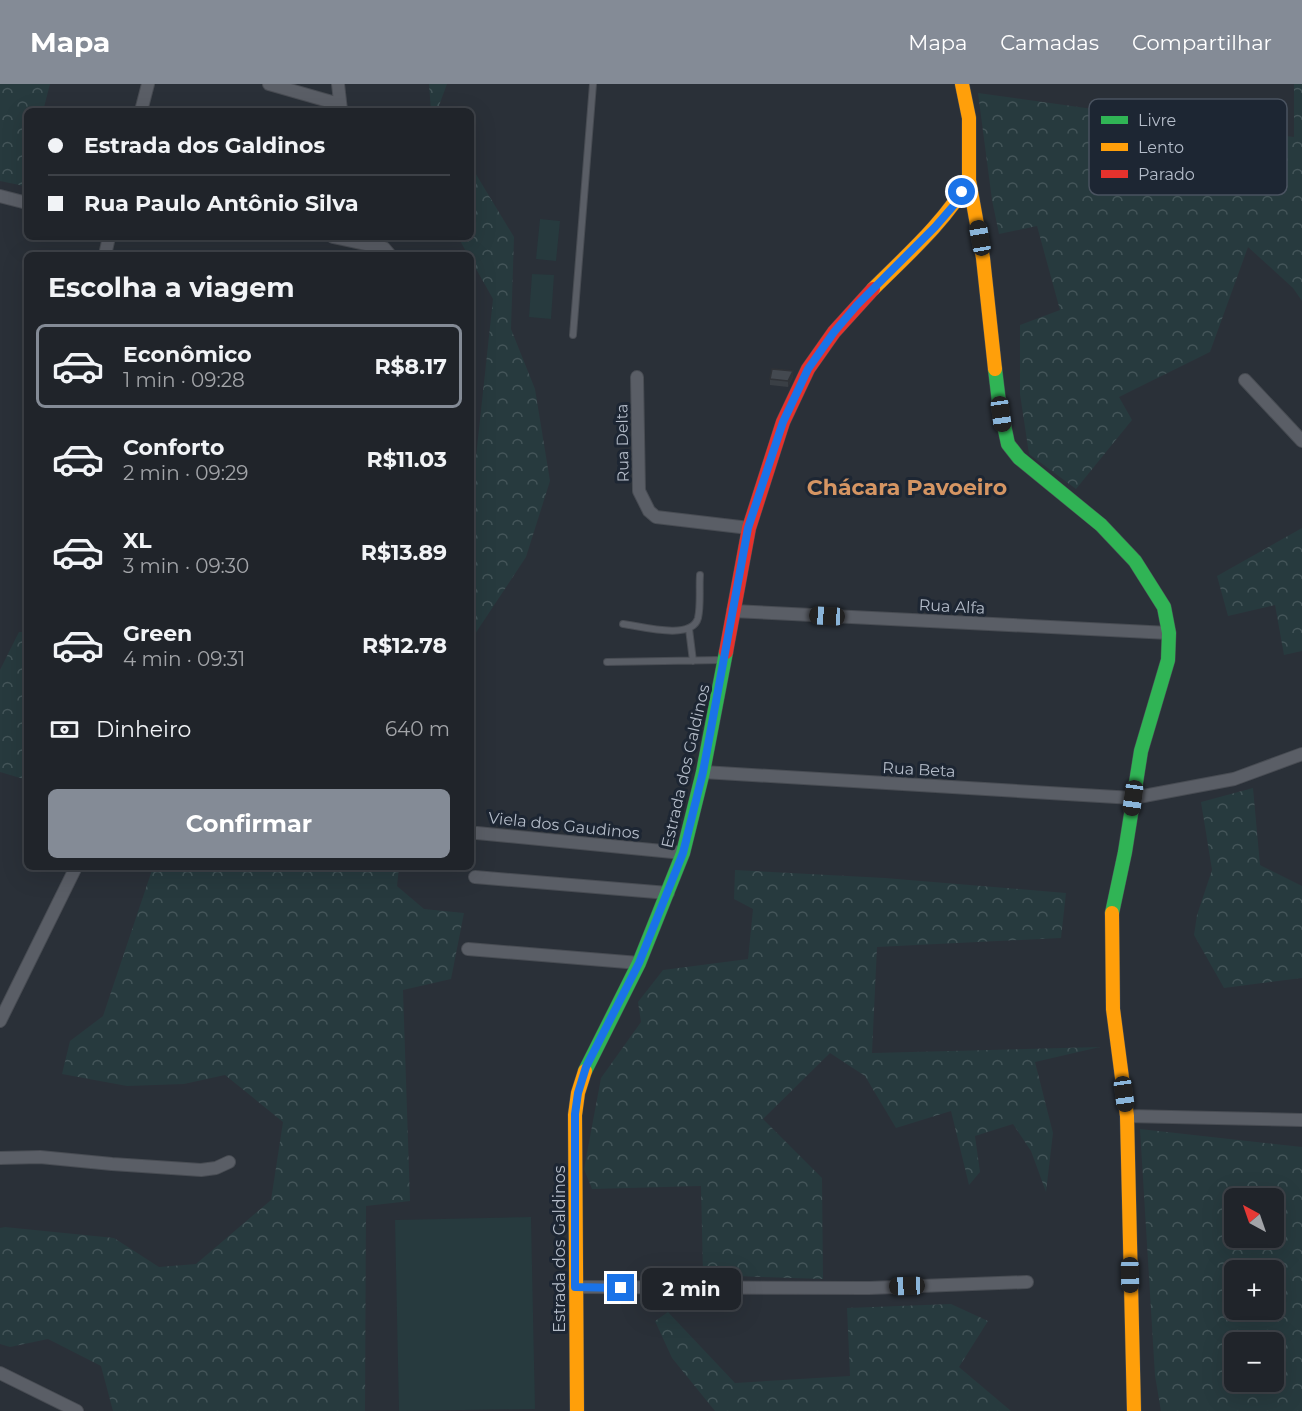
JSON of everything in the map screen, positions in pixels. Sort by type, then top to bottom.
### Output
[{"type":"street","points":[[142,108],[148,84]]},
{"type":"street","points":[[269,84],[340,107],[338,84]]},
{"type":"street","points":[[962,84],[969,118],[969,180],[983,258],[999,402],[1008,444],[1019,458],[1101,525],[1135,561],[1164,607],[1169,633],[1168,660],[1141,751],[1125,852],[1110,916],[1113,1009],[1127,1116],[1134,1411]]},
{"type":"street","name":"Estrada dos Galdinos","points":[[577,1411],[575,1114],[578,1093],[586,1067],[639,963],[683,853],[703,772],[748,528],[783,422],[808,369],[834,332],[857,305],[955,204],[969,180]]},
{"type":"street","points":[[0,196],[24,202]]},
{"type":"street","points":[[350,240],[385,246]]},
{"type":"street","name":"Rua Delta","points":[[637,378],[639,491],[649,512],[656,517],[748,528]]},
{"type":"street","points":[[1245,380],[1302,441]]},
{"type":"street","name":"Rua Alfa","points":[[733,611],[1169,633]]},
{"type":"street","name":"Rua Beta","points":[[703,772],[1133,798],[1234,779],[1302,754]]},
{"type":"street","name":"Viela dos Gaudinos","points":[[477,833],[683,853]]},
{"type":"street","points":[[0,1021],[75,870]]},
{"type":"street","points":[[475,877],[668,893]]},
{"type":"street","points":[[468,950],[639,963]]},
{"type":"street","points":[[1127,1116],[1302,1120]]},
{"type":"street","points":[[0,1158],[40,1157],[201,1170],[216,1168],[230,1162]]},
{"type":"street","points":[[575,1287],[869,1288],[1027,1282]]},
{"type":"street","points":[[0,1373],[77,1411]]},
{"type":"lane","points":[[573,335],[593,84]]},
{"type":"lane","points":[[623,624],[675,632],[689,629],[698,619],[700,575]]},
{"type":"lane","points":[[689,629],[693,662]]},
{"type":"lane","points":[[607,662],[725,660]]},
{"type":"green space","points":[[0,84],[50,84],[44,108],[24,108],[24,186],[0,181]]},
{"type":"green space","points":[[429,84],[447,84],[438,108],[431,108]]},
{"type":"green space","points":[[1294,84],[1302,84],[1302,301],[1293,288],[1248,247],[1210,352],[1119,397],[1132,420],[1076,489],[1029,454],[1020,394],[1020,325],[1060,310],[1037,226],[999,234],[992,200],[978,93],[1089,108],[1089,195],[1287,195],[1287,136],[1294,137]]},
{"type":"green space","points":[[474,171],[514,237],[511,329],[535,389],[550,481],[526,557],[474,635],[474,475],[493,299],[474,265],[474,252],[466,252],[460,240],[474,240]]},
{"type":"green space","points":[[540,219],[560,221],[556,261],[536,259]]},
{"type":"green space","points":[[532,274],[554,275],[551,319],[529,317]]},
{"type":"green space","points":[[1302,528],[1302,651],[1284,655],[1275,605],[1228,616],[1217,576]]},
{"type":"green space","points":[[19,632],[24,632],[24,779],[0,772],[0,670]]},
{"type":"green space","points":[[1253,788],[1260,865],[1302,886],[1302,978],[1224,988],[1194,935],[1197,915],[1212,870],[1201,802]]},
{"type":"green space","points":[[152,870],[399,870],[397,886],[424,909],[464,913],[451,979],[403,990],[410,1201],[366,1206],[365,1411],[113,1411],[101,1366],[48,1339],[10,1347],[0,1344],[0,1228],[114,1238],[159,1267],[196,1264],[271,1200],[283,1122],[225,1075],[184,1084],[127,1086],[62,1074],[70,1041],[103,1016]]},
{"type":"green space","points":[[735,870],[885,878],[1066,893],[1061,938],[877,947],[872,1053],[1100,1047],[1035,1062],[1053,1133],[1046,1192],[1031,1151],[1013,1124],[975,1136],[980,1172],[969,1185],[951,1111],[896,1128],[865,1076],[830,1053],[763,1119],[822,1178],[823,1279],[703,1275],[701,1186],[592,1189],[584,1169],[601,1078],[641,1022],[638,1002],[663,970],[748,959],[753,909],[734,899]]},
{"type":"green space","points":[[1140,1129],[1302,1147],[1302,1411],[1161,1411],[1155,1376]]},
{"type":"green space","points":[[531,1217],[535,1409],[399,1411],[395,1220]]},
{"type":"green space","points":[[951,1304],[988,1321],[959,1367],[1011,1411],[715,1411],[672,1358],[655,1321],[668,1312],[735,1383],[850,1376],[847,1308]]},
{"type":"building","points":[[772,369],[793,371],[788,381],[770,379]]},
{"type":"traffic: fast","points":[[995,369],[1008,444],[1019,458],[1101,525],[1135,561],[1164,607],[1169,633],[1168,660],[1141,751],[1125,852],[1112,913]]},
{"type":"traffic: fast","points":[[585,1071],[639,963],[683,853],[703,772],[726,652]]},
{"type":"traffic: slow","points":[[962,84],[969,118],[969,180],[983,258],[995,369]]},
{"type":"traffic: slow","points":[[873,289],[937,224],[969,180]]},
{"type":"traffic: slow","points":[[1112,913],[1113,1009],[1127,1116],[1134,1411]]},
{"type":"traffic: slow","points":[[577,1411],[575,1115],[578,1093],[585,1071]]},
{"type":"traffic: jam","points":[[726,652],[749,528],[783,422],[808,369],[834,332],[873,289]]},
{"type":"district","name":"Chácara Pavoeiro","points":[[907,487]]},
{"type":"route","points":[[621,1288],[575,1287],[575,1114],[578,1093],[586,1067],[639,963],[683,853],[703,772],[748,528],[783,422],[808,369],[834,332],[857,305],[935,227],[962,192]]}]
